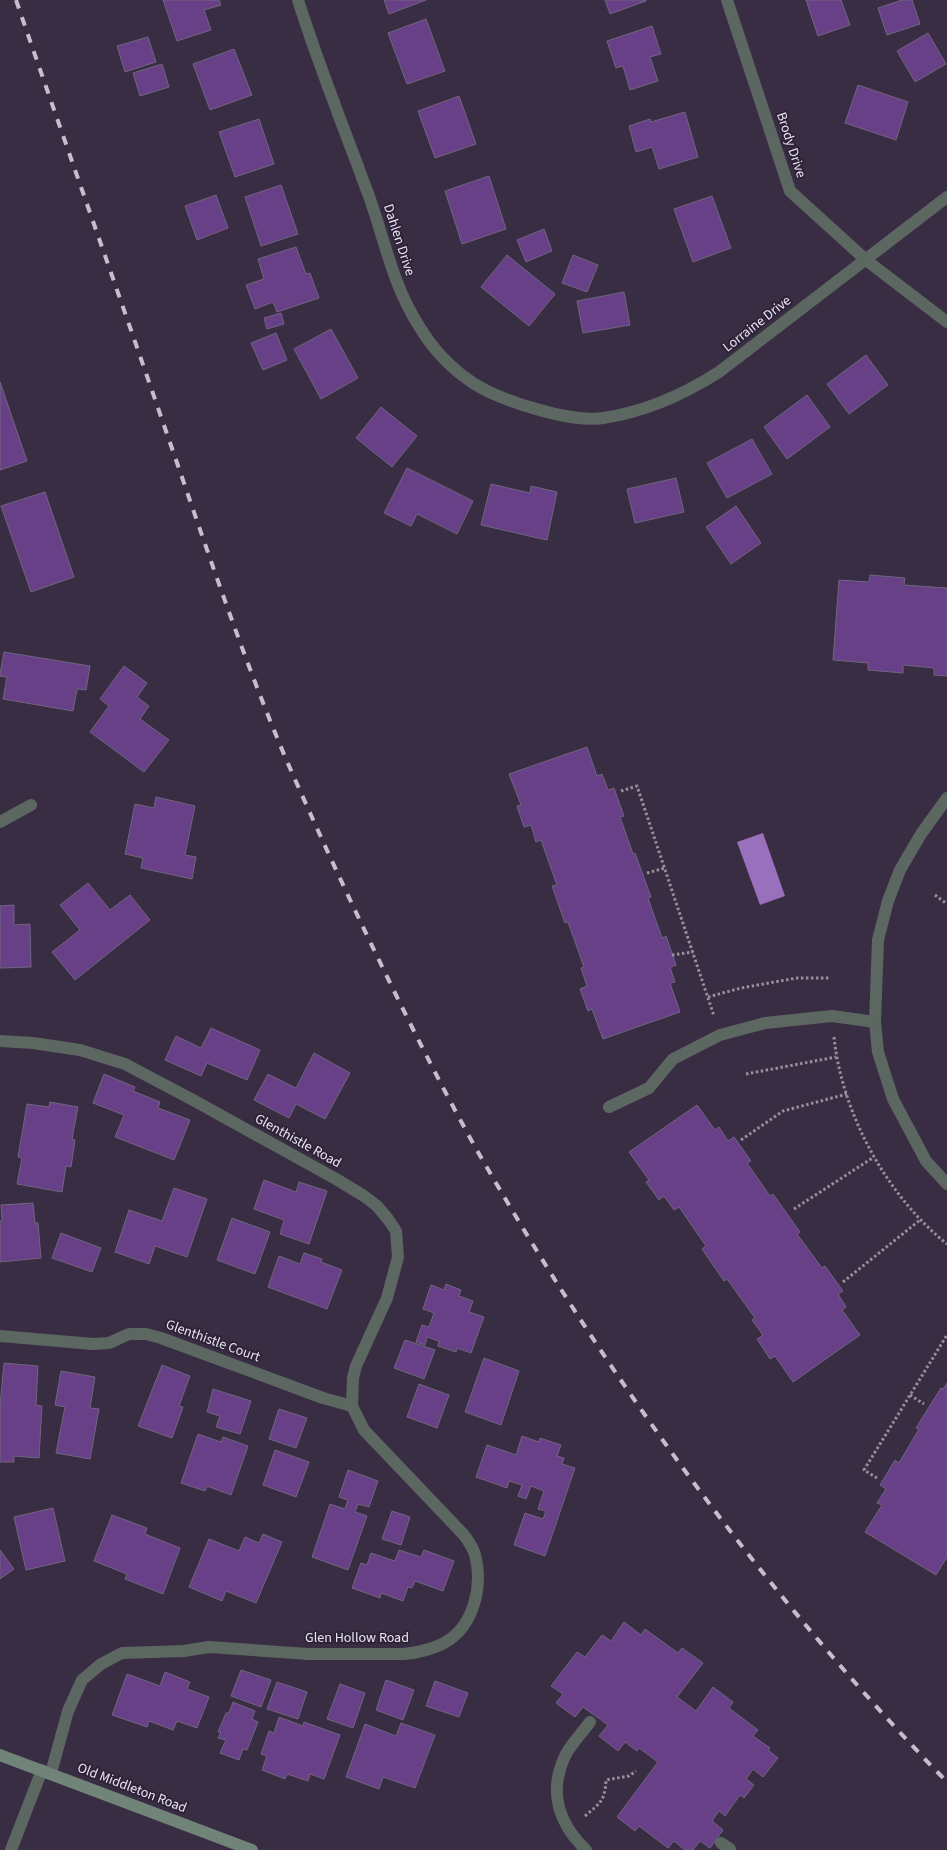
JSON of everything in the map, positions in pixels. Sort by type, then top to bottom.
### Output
[{"type":"street","name":"Dahlen Drive","points":[[298,0],[367,190],[400,290],[419,326],[448,362],[474,384],[518,403],[560,415]]},
{"type":"street","name":"Brody Drive","points":[[727,0],[790,191],[866,260],[947,322]]},
{"type":"street","name":"Lorraine Drive","points":[[560,415],[602,419],[665,402],[692,389],[719,372],[947,197]]},
{"type":"street","points":[[947,798],[921,834],[900,870],[888,900],[878,940],[875,1022],[878,1052],[893,1099],[926,1161],[947,1184]]},
{"type":"street","points":[[0,822],[31,805]]},
{"type":"street","points":[[609,1107],[649,1088],[673,1059],[720,1035],[765,1023],[832,1016],[875,1022]]},
{"type":"street","name":"Glenthistle Road","points":[[0,1041],[33,1043],[80,1050],[125,1064],[336,1179],[377,1206],[396,1231],[398,1256],[387,1298],[356,1366],[353,1378],[352,1406]]},
{"type":"street","name":"Glenthistle Court","points":[[0,1336],[93,1344],[109,1343],[129,1334],[146,1334],[323,1398],[352,1406]]},
{"type":"street","name":"Glen Hollow Road","points":[[11,1850],[46,1772],[82,1680],[101,1664],[122,1653],[184,1651],[209,1647],[308,1654],[404,1654],[416,1653],[449,1640],[462,1625],[473,1608],[477,1593],[476,1559],[473,1548],[464,1534],[364,1430],[352,1406]]},
{"type":"street","points":[[586,1850],[573,1837],[560,1812],[556,1791],[566,1755],[590,1722]]},
{"type":"street","name":"Old Middleton Road","points":[[0,1755],[252,1850]]},
{"type":"path","points":[[621,791],[637,786],[720,1035]]},
{"type":"path","points":[[647,873],[665,868]]},
{"type":"path","points":[[935,895],[947,904]]},
{"type":"path","points":[[672,955],[693,952]]},
{"type":"path","points":[[708,997],[741,988],[798,978],[830,978]]},
{"type":"path","points":[[833,1028],[836,1057],[847,1094],[856,1120],[874,1157],[887,1179],[920,1220],[947,1244]]},
{"type":"path","points":[[746,1074],[836,1057]]},
{"type":"path","points":[[741,1140],[783,1111],[847,1094]]},
{"type":"path","points":[[794,1210],[874,1157]]},
{"type":"path","points":[[843,1282],[920,1220]]},
{"type":"path","points":[[877,1478],[864,1470],[947,1335]]},
{"type":"path","points":[[910,1395],[924,1404]]},
{"type":"path","points":[[582,1821],[584,1816],[598,1806],[603,1799],[606,1780],[629,1776],[636,1771]]},
{"type":"shaded area","points":[[763,833],[785,896],[760,905],[737,842]]},
{"type":"building","points":[[163,0],[219,0],[221,5],[204,10],[211,30],[177,41]]},
{"type":"building","points":[[384,0],[426,0],[389,14]]},
{"type":"building","points":[[605,0],[646,0],[646,1],[610,14]]},
{"type":"building","points":[[806,0],[841,0],[850,25],[818,36]]},
{"type":"building","points":[[902,0],[912,0],[920,24],[887,35],[878,8]]},
{"type":"building","points":[[426,19],[445,71],[407,84],[388,33]]},
{"type":"building","points":[[652,26],[661,54],[650,57],[658,81],[630,90],[623,66],[616,68],[607,41]]},
{"type":"building","points":[[928,33],[946,64],[915,82],[897,51]]},
{"type":"building","points":[[148,37],[156,62],[125,72],[117,46]]},
{"type":"building","points":[[234,49],[252,95],[210,110],[193,64]]},
{"type":"building","points":[[162,64],[169,87],[140,96],[133,73]]},
{"type":"building","points":[[858,85],[908,102],[896,140],[845,123]]},
{"type":"building","points":[[459,96],[476,144],[435,158],[418,111]]},
{"type":"building","points":[[685,112],[698,157],[659,169],[652,147],[636,152],[629,126],[650,119],[651,122]]},
{"type":"building","points":[[259,119],[274,164],[235,177],[219,132]]},
{"type":"building","points":[[489,176],[506,229],[462,244],[445,191]]},
{"type":"building","points":[[281,185],[298,234],[261,246],[245,197]]},
{"type":"building","points":[[216,195],[228,228],[197,240],[185,206]]},
{"type":"building","points":[[712,196],[731,248],[693,262],[674,209]]},
{"type":"building","points":[[544,229],[552,251],[526,262],[517,240]]},
{"type":"building","points":[[296,247],[306,274],[310,273],[319,298],[277,312],[273,302],[255,309],[246,285],[264,279],[258,259]]},
{"type":"building","points":[[507,255],[555,294],[529,326],[481,287]]},
{"type":"building","points":[[573,255],[598,265],[587,292],[562,283]]},
{"type":"building","points":[[624,292],[630,325],[583,333],[577,301]]},
{"type":"building","points":[[281,313],[284,324],[267,329],[264,318]]},
{"type":"building","points":[[331,329],[358,378],[321,399],[294,349]]},
{"type":"building","points":[[276,333],[287,360],[263,370],[251,343]]},
{"type":"building","points":[[866,355],[888,385],[849,414],[827,384]]},
{"type":"building","points":[[0,382],[27,461],[0,470]]},
{"type":"building","points":[[807,395],[830,427],[787,459],[764,427]]},
{"type":"building","points":[[381,407],[417,436],[392,467],[356,438]]},
{"type":"building","points":[[752,439],[772,474],[727,498],[707,463]]},
{"type":"building","points":[[407,468],[473,501],[457,534],[417,514],[411,526],[384,513]]},
{"type":"building","points":[[676,478],[684,512],[635,523],[627,489]]},
{"type":"building","points":[[491,484],[530,493],[531,486],[557,492],[547,540],[481,525]]},
{"type":"building","points":[[45,492],[74,577],[31,592],[1,506]]},
{"type":"building","points":[[736,506],[761,543],[731,564],[706,527]]},
{"type":"building","points":[[870,575],[905,578],[904,585],[947,588],[947,676],[934,675],[934,668],[903,665],[903,673],[868,670],[868,663],[833,660],[839,580],[869,582]]},
{"type":"building","points":[[4,652],[90,666],[86,690],[77,689],[73,711],[3,699],[7,677],[0,676],[0,674]]},
{"type":"building","points":[[124,666],[147,683],[137,697],[149,706],[140,719],[169,740],[144,772],[90,732],[109,706],[100,699]]},
{"type":"building","points":[[587,747],[597,776],[602,774],[608,790],[614,788],[624,816],[620,817],[651,897],[648,898],[662,938],[666,936],[676,965],[670,967],[675,982],[670,983],[680,1012],[603,1039],[592,1009],[588,1011],[580,989],[587,986],[581,968],[584,967],[568,922],[565,923],[552,886],[557,885],[541,840],[536,842],[531,825],[524,827],[517,806],[521,805],[509,774]]},
{"type":"building","points":[[156,797],[195,806],[185,855],[196,857],[192,879],[141,868],[143,858],[125,854],[135,804],[154,808]]},
{"type":"building","points":[[88,883],[110,910],[130,895],[150,920],[75,980],[52,952],[80,930],[60,905]]},
{"type":"building","points":[[14,905],[14,925],[30,924],[31,967],[0,968],[0,906]]},
{"type":"building","points":[[211,1028],[260,1050],[247,1080],[207,1063],[201,1076],[165,1060],[176,1036],[201,1048]]},
{"type":"building","points":[[314,1053],[350,1073],[325,1119],[296,1104],[289,1118],[254,1100],[268,1074],[296,1088]]},
{"type":"building","points":[[104,1074],[135,1087],[133,1091],[160,1102],[158,1108],[190,1120],[174,1160],[115,1137],[124,1115],[93,1103]]},
{"type":"building","points":[[50,1102],[78,1107],[72,1139],[75,1140],[71,1167],[66,1166],[62,1192],[17,1184],[22,1158],[18,1157],[27,1104],[49,1107]]},
{"type":"building","points":[[697,1105],[715,1130],[719,1127],[728,1141],[734,1137],[751,1161],[747,1163],[770,1196],[773,1194],[800,1232],[797,1234],[822,1268],[825,1266],[843,1291],[838,1294],[846,1307],[842,1310],[860,1335],[793,1382],[775,1356],[770,1359],[757,1339],[763,1335],[752,1320],[755,1318],[727,1279],[724,1281],[702,1249],[706,1246],[679,1207],[674,1210],[664,1196],[659,1200],[646,1182],[649,1180],[629,1152]]},
{"type":"building","points":[[264,1180],[296,1192],[299,1182],[327,1191],[309,1244],[280,1234],[284,1220],[254,1209]]},
{"type":"building","points":[[174,1188],[207,1199],[187,1257],[155,1246],[149,1264],[115,1252],[129,1210],[162,1221]]},
{"type":"building","points":[[33,1203],[35,1223],[38,1223],[41,1258],[0,1262],[1,1205]]},
{"type":"building","points":[[232,1218],[270,1232],[255,1274],[217,1260]]},
{"type":"building","points":[[61,1233],[101,1248],[92,1272],[52,1258]]},
{"type":"building","points":[[304,1253],[322,1259],[321,1262],[342,1270],[327,1309],[268,1287],[279,1256],[300,1264]]},
{"type":"building","points":[[446,1284],[461,1290],[459,1296],[473,1301],[469,1312],[484,1317],[471,1353],[457,1348],[456,1352],[438,1346],[439,1341],[427,1337],[425,1345],[416,1342],[422,1325],[429,1327],[434,1313],[423,1309],[431,1285],[444,1290]]},
{"type":"building","points":[[405,1340],[435,1350],[424,1379],[394,1368]]},
{"type":"building","points":[[484,1358],[519,1371],[501,1425],[465,1412]]},
{"type":"building","points":[[4,1363],[38,1366],[36,1405],[42,1406],[39,1458],[14,1456],[14,1462],[0,1462],[0,1406]]},
{"type":"building","points":[[162,1365],[190,1376],[179,1406],[183,1407],[172,1438],[138,1426]]},
{"type":"building","points":[[61,1371],[95,1377],[90,1408],[99,1409],[90,1459],[56,1453],[65,1407],[55,1405]]},
{"type":"building","points":[[947,1383],[947,1557],[936,1575],[865,1532],[882,1505],[877,1503],[886,1489],[880,1485],[895,1460],[899,1463],[919,1429],[916,1428],[941,1388],[943,1389]]},
{"type":"building","points":[[419,1384],[449,1395],[437,1428],[407,1417]]},
{"type":"building","points":[[213,1389],[251,1401],[240,1434],[216,1427],[220,1416],[207,1412]]},
{"type":"building","points":[[279,1409],[307,1418],[296,1448],[269,1439]]},
{"type":"building","points":[[198,1434],[221,1442],[223,1437],[248,1446],[231,1495],[207,1486],[205,1491],[181,1483]]},
{"type":"building","points":[[522,1436],[539,1442],[540,1438],[561,1445],[557,1456],[564,1458],[562,1464],[575,1468],[545,1556],[514,1545],[525,1513],[543,1519],[546,1511],[538,1509],[544,1491],[531,1486],[526,1499],[518,1496],[522,1485],[509,1481],[507,1488],[476,1477],[487,1445],[516,1455]]},
{"type":"building","points":[[275,1450],[309,1462],[296,1497],[263,1485]]},
{"type":"building","points":[[348,1470],[378,1481],[369,1507],[358,1504],[355,1512],[367,1516],[348,1570],[312,1557],[330,1504],[345,1509],[348,1500],[339,1497]]},
{"type":"building","points":[[53,1508],[65,1561],[26,1570],[14,1517]]},
{"type":"building","points":[[392,1511],[410,1517],[401,1545],[382,1539]]},
{"type":"building","points":[[112,1515],[147,1528],[145,1534],[180,1548],[163,1594],[125,1579],[127,1574],[94,1561]]},
{"type":"building","points":[[263,1534],[282,1542],[256,1603],[226,1591],[222,1601],[189,1587],[209,1539],[239,1551],[245,1537],[259,1543]]},
{"type":"building","points":[[0,1550],[14,1569],[0,1579]]},
{"type":"building","points":[[399,1550],[421,1557],[424,1550],[454,1561],[443,1591],[415,1581],[412,1588],[408,1587],[403,1601],[381,1593],[380,1598],[352,1588],[361,1563],[367,1565],[371,1553],[395,1561]]},
{"type":"building","points":[[624,1622],[641,1635],[645,1629],[678,1653],[682,1648],[703,1663],[677,1697],[696,1711],[713,1687],[733,1702],[729,1708],[758,1730],[753,1736],[770,1748],[768,1750],[778,1758],[763,1777],[753,1769],[746,1779],[754,1785],[744,1798],[740,1795],[725,1816],[719,1811],[712,1821],[723,1830],[710,1848],[700,1841],[693,1850],[685,1850],[674,1841],[668,1848],[639,1826],[635,1831],[617,1817],[658,1762],[639,1748],[637,1751],[625,1742],[618,1751],[599,1736],[608,1725],[583,1707],[575,1717],[556,1703],[563,1694],[551,1686],[577,1652],[585,1657],[602,1635],[611,1641]]},
{"type":"building","points":[[241,1670],[271,1680],[261,1707],[231,1696]]},
{"type":"building","points":[[165,1672],[190,1682],[187,1689],[209,1697],[197,1728],[177,1721],[173,1730],[149,1721],[147,1727],[112,1715],[127,1674],[160,1686]]},
{"type":"building","points":[[386,1680],[414,1690],[403,1720],[376,1710]]},
{"type":"building","points":[[435,1681],[468,1693],[459,1717],[426,1706]]},
{"type":"building","points":[[277,1682],[307,1692],[298,1719],[267,1709]]},
{"type":"building","points":[[340,1684],[365,1693],[353,1728],[327,1719]]},
{"type":"building","points":[[233,1702],[255,1711],[252,1719],[258,1722],[247,1750],[243,1749],[239,1760],[220,1753],[226,1740],[218,1738],[221,1732],[218,1732]]},
{"type":"building","points":[[279,1717],[303,1726],[304,1722],[340,1735],[324,1779],[310,1774],[308,1781],[287,1774],[285,1779],[262,1770],[267,1756],[261,1754],[269,1731],[274,1733]]},
{"type":"building","points":[[401,1723],[435,1735],[415,1788],[383,1777],[379,1789],[346,1777],[365,1724],[396,1736]]},
{"type":"railway","points":[[16,0],[209,557],[254,679],[286,759],[330,857],[436,1074],[474,1145],[524,1230],[577,1314],[691,1479],[751,1558],[814,1635],[879,1710],[947,1782]]}]
